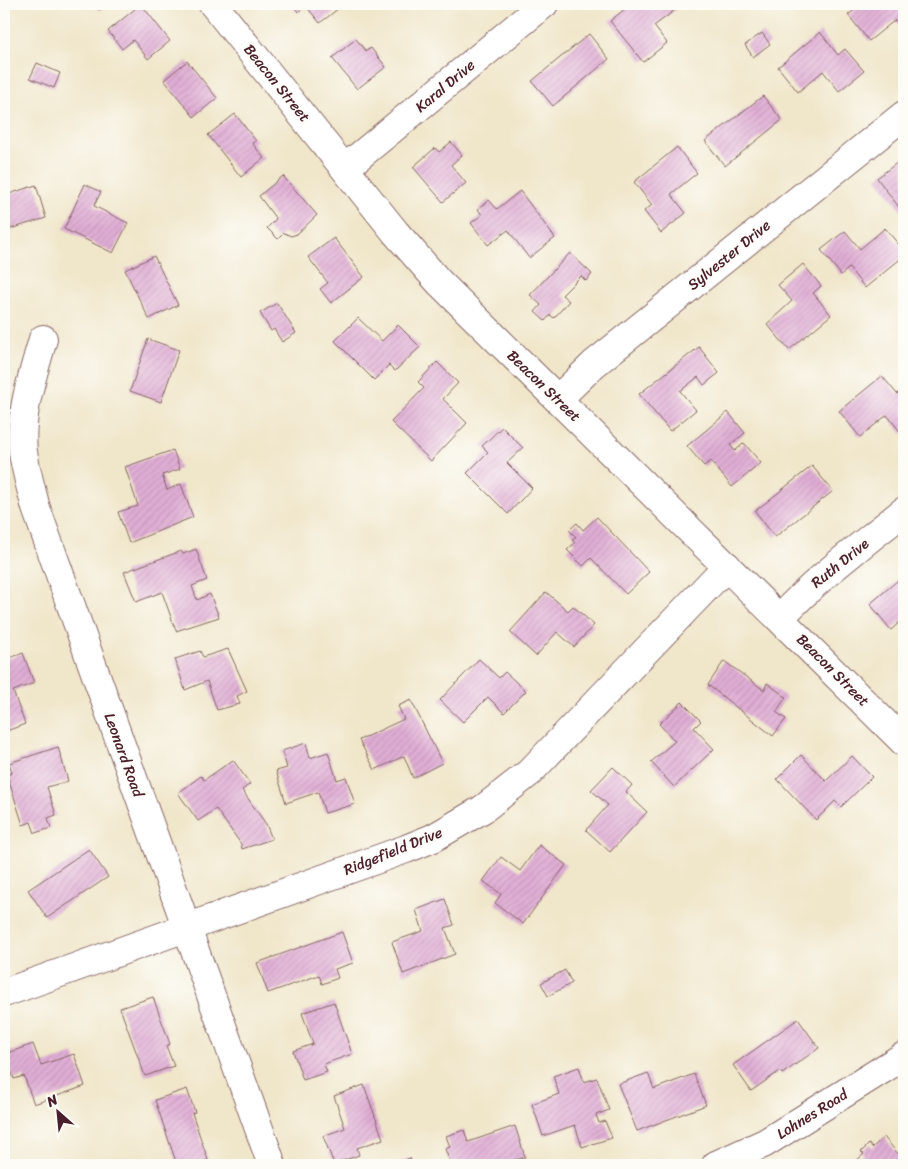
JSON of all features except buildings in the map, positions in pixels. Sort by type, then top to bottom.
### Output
[{"type":"street","name":"Beacon Street","points":[[213,4],[346,168],[396,233],[439,282],[904,742]]},
{"type":"street","name":"Karal Drive","points":[[346,168],[544,4]]},
{"type":"street","name":"Sylvester Drive","points":[[558,399],[594,364],[904,115]]},
{"type":"street","name":"Leonard Road","points":[[43,339],[29,388],[24,419],[23,449],[27,478],[36,508],[272,1165]]},
{"type":"street","name":"Ruth Drive","points":[[780,618],[816,582],[904,511]]},
{"type":"street","name":"Ridgefield Drive","points":[[4,993],[406,849],[433,838],[483,809],[514,786],[551,752],[727,566]]},
{"type":"street","name":"Lohnes Road","points":[[716,1165],[765,1143],[904,1056]]}]
